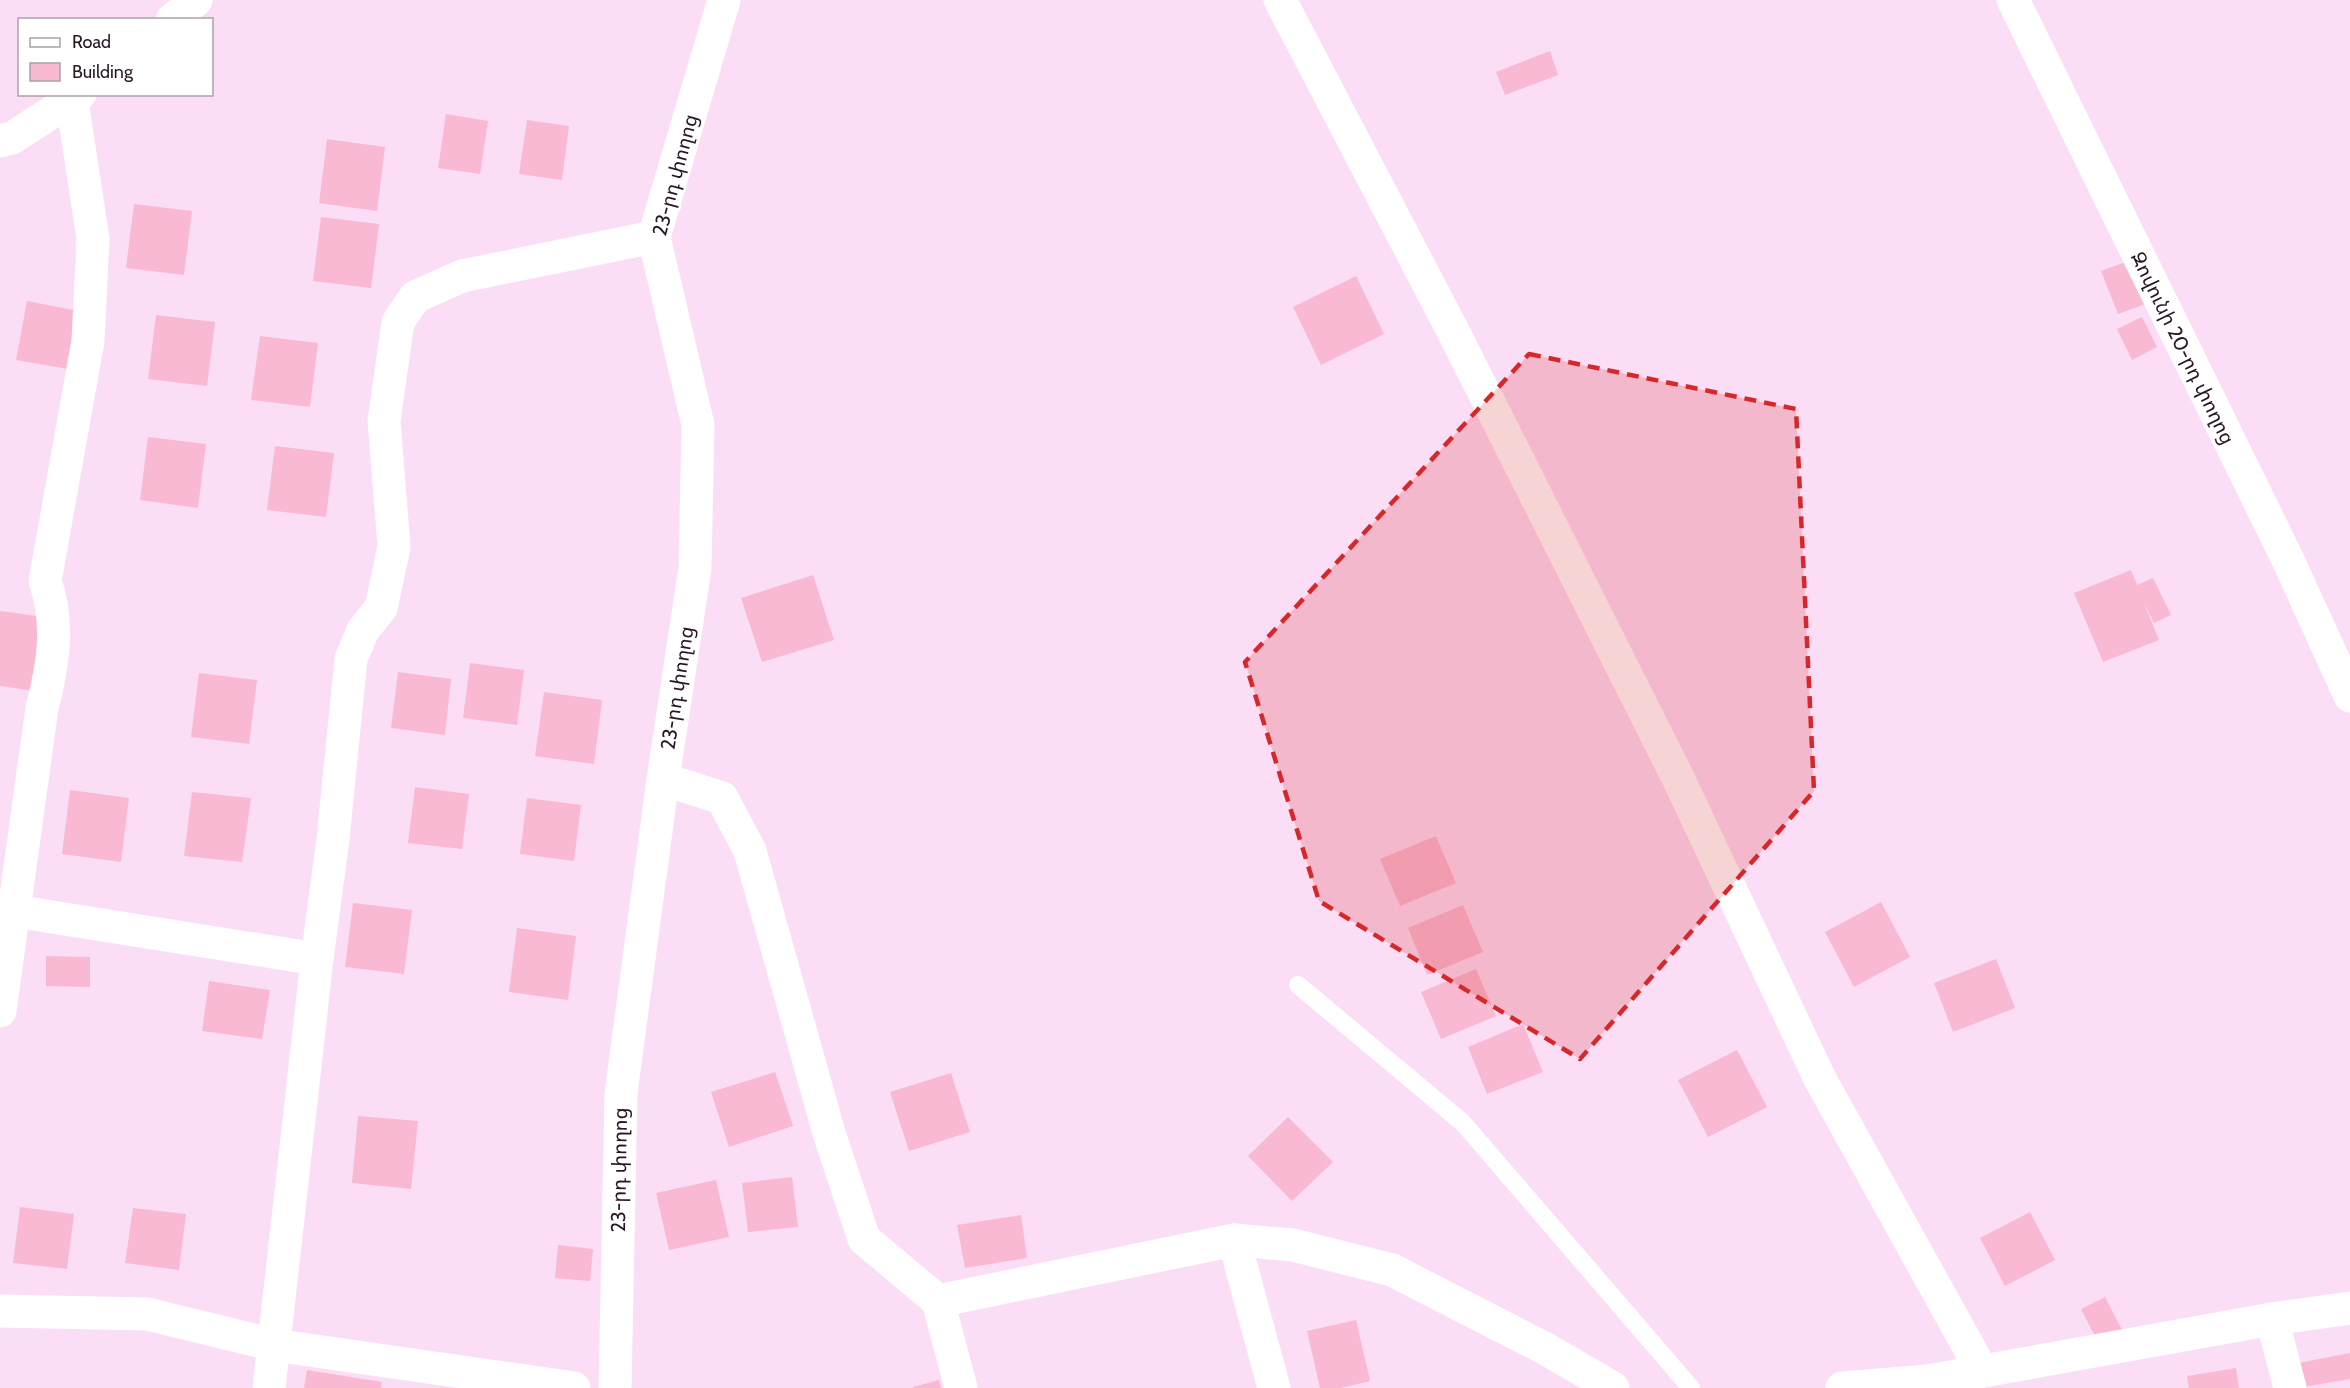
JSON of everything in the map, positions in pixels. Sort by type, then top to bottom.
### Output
[{"type":"street","points":[[174,18],[195,0]]},
{"type":"street","name":"23-րդ փողոց","points":[[615,1388],[621,1093],[663,779],[695,567],[698,425],[654,237],[724,0]]},
{"type":"street","points":[[1280,0],[1454,333],[1678,778],[1820,1079],[1982,1371]]},
{"type":"street","name":"Զովունի 20-րդ փողոց","points":[[2013,0],[2288,560],[2350,696]]},
{"type":"street","points":[[0,141],[12,138],[76,98],[93,238],[88,341],[45,581],[54,604],[53,666],[42,708],[7,910],[0,1011]]},
{"type":"street","points":[[269,1388],[317,959],[333,839],[351,659],[363,630],[381,608],[394,547],[384,421],[398,322],[415,297],[462,276],[654,237]]},
{"type":"street","points":[[663,779],[722,798],[750,851],[829,1133],[864,1239],[938,1301],[961,1388]]},
{"type":"street","points":[[7,910],[317,959]]},
{"type":"street","points":[[938,1301],[1234,1240],[1293,1245],[1392,1270],[1546,1349],[1613,1388]]},
{"type":"street","points":[[1234,1240],[1274,1388]]},
{"type":"street","points":[[1842,1388],[1929,1384],[1982,1371],[2272,1319],[2350,1308]]},
{"type":"street","points":[[0,1311],[147,1314],[274,1345],[574,1388]]},
{"type":"street","points":[[2272,1319],[2290,1388]]},
{"type":"lane","points":[[1298,985],[1463,1123],[1690,1388]]},
{"type":"highlighted area","points":[[1529,354],[1796,409],[1814,791],[1580,1059],[1319,901],[1245,662]]},
{"type":"building","points":[[1550,51],[1558,75],[1505,95],[1496,72]]},
{"type":"building","points":[[446,114],[488,121],[480,174],[438,168]]},
{"type":"building","points":[[527,120],[569,126],[562,180],[519,174]]},
{"type":"building","points":[[327,139],[385,147],[377,211],[319,203]]},
{"type":"building","points":[[134,204],[192,211],[184,275],[126,268]]},
{"type":"building","points":[[321,217],[379,224],[371,288],[313,281]]},
{"type":"building","points":[[2131,260],[2148,303],[2118,314],[2101,271]]},
{"type":"building","points":[[1356,276],[1384,334],[1321,365],[1293,307]]},
{"type":"building","points":[[27,301],[79,311],[68,369],[16,360]]},
{"type":"building","points":[[156,315],[215,322],[207,386],[148,379]]},
{"type":"building","points":[[2142,317],[2157,347],[2132,360],[2117,329]]},
{"type":"building","points":[[260,336],[318,343],[310,407],[251,400]]},
{"type":"building","points":[[148,437],[206,444],[198,508],[140,500]]},
{"type":"building","points":[[275,446],[334,453],[326,517],[267,510]]},
{"type":"building","points":[[2131,570],[2137,585],[2153,578],[2171,615],[2154,623],[2144,603],[2159,640],[2103,662],[2074,593]]},
{"type":"building","points":[[813,575],[834,640],[762,662],[741,598]]},
{"type":"building","points":[[0,611],[51,618],[42,692],[0,686]]},
{"type":"building","points":[[470,663],[524,670],[517,725],[463,718]]},
{"type":"building","points":[[398,672],[451,679],[445,735],[391,728]]},
{"type":"building","points":[[199,673],[257,680],[249,744],[191,737]]},
{"type":"building","points":[[544,692],[602,700],[594,764],[535,756]]},
{"type":"building","points":[[415,787],[469,794],[462,849],[408,843]]},
{"type":"building","points":[[70,790],[129,798],[121,862],[62,854]]},
{"type":"building","points":[[192,792],[251,798],[242,862],[184,856]]},
{"type":"building","points":[[527,798],[581,805],[574,861],[520,854]]},
{"type":"building","points":[[1436,836],[1456,883],[1400,906],[1380,859]]},
{"type":"building","points":[[1881,902],[1910,957],[1854,987],[1825,932]]},
{"type":"building","points":[[353,903],[412,910],[404,974],[345,967]]},
{"type":"building","points":[[1463,905],[1483,952],[1427,975],[1408,928]]},
{"type":"building","points":[[517,928],[576,936],[568,1000],[509,992]]},
{"type":"building","points":[[46,956],[90,957],[90,987],[46,986]]},
{"type":"building","points":[[1996,959],[2015,1008],[1953,1032],[1934,983]]},
{"type":"building","points":[[1476,969],[1496,1016],[1441,1039],[1421,992]]},
{"type":"building","points":[[209,981],[270,990],[262,1039],[202,1031]]},
{"type":"building","points":[[1523,1024],[1543,1072],[1487,1094],[1468,1047]]},
{"type":"building","points":[[1737,1050],[1767,1107],[1708,1137],[1678,1080]]},
{"type":"building","points":[[775,1072],[793,1126],[729,1147],[711,1092]]},
{"type":"building","points":[[951,1073],[970,1132],[909,1151],[890,1092]]},
{"type":"building","points":[[358,1116],[418,1121],[411,1189],[352,1183]]},
{"type":"building","points":[[1288,1117],[1333,1162],[1292,1201],[1248,1156]]},
{"type":"building","points":[[792,1177],[798,1227],[748,1232],[742,1183]]},
{"type":"building","points":[[716,1180],[729,1237],[669,1250],[656,1193]]},
{"type":"building","points":[[20,1207],[74,1214],[67,1269],[13,1263]]},
{"type":"building","points":[[133,1208],[186,1214],[179,1270],[125,1263]]},
{"type":"building","points":[[2030,1212],[2055,1260],[2005,1286],[1980,1238]]},
{"type":"building","points":[[1021,1215],[1027,1258],[965,1268],[957,1225]]},
{"type":"building","points":[[558,1245],[593,1249],[590,1281],[555,1278]]},
{"type":"building","points":[[2105,1297],[2122,1330],[2098,1342],[2081,1309]]},
{"type":"building","points":[[1356,1320],[1370,1381],[1341,1388],[1320,1388],[1307,1331]]},
{"type":"building","points":[[2350,1353],[2350,1379],[2303,1387],[2299,1363]]},
{"type":"building","points":[[2236,1368],[2239,1388],[2189,1388],[2187,1376]]},
{"type":"building","points":[[307,1370],[382,1382],[381,1388],[304,1388]]},
{"type":"building","points":[[939,1380],[941,1388],[913,1388],[913,1387]]}]
